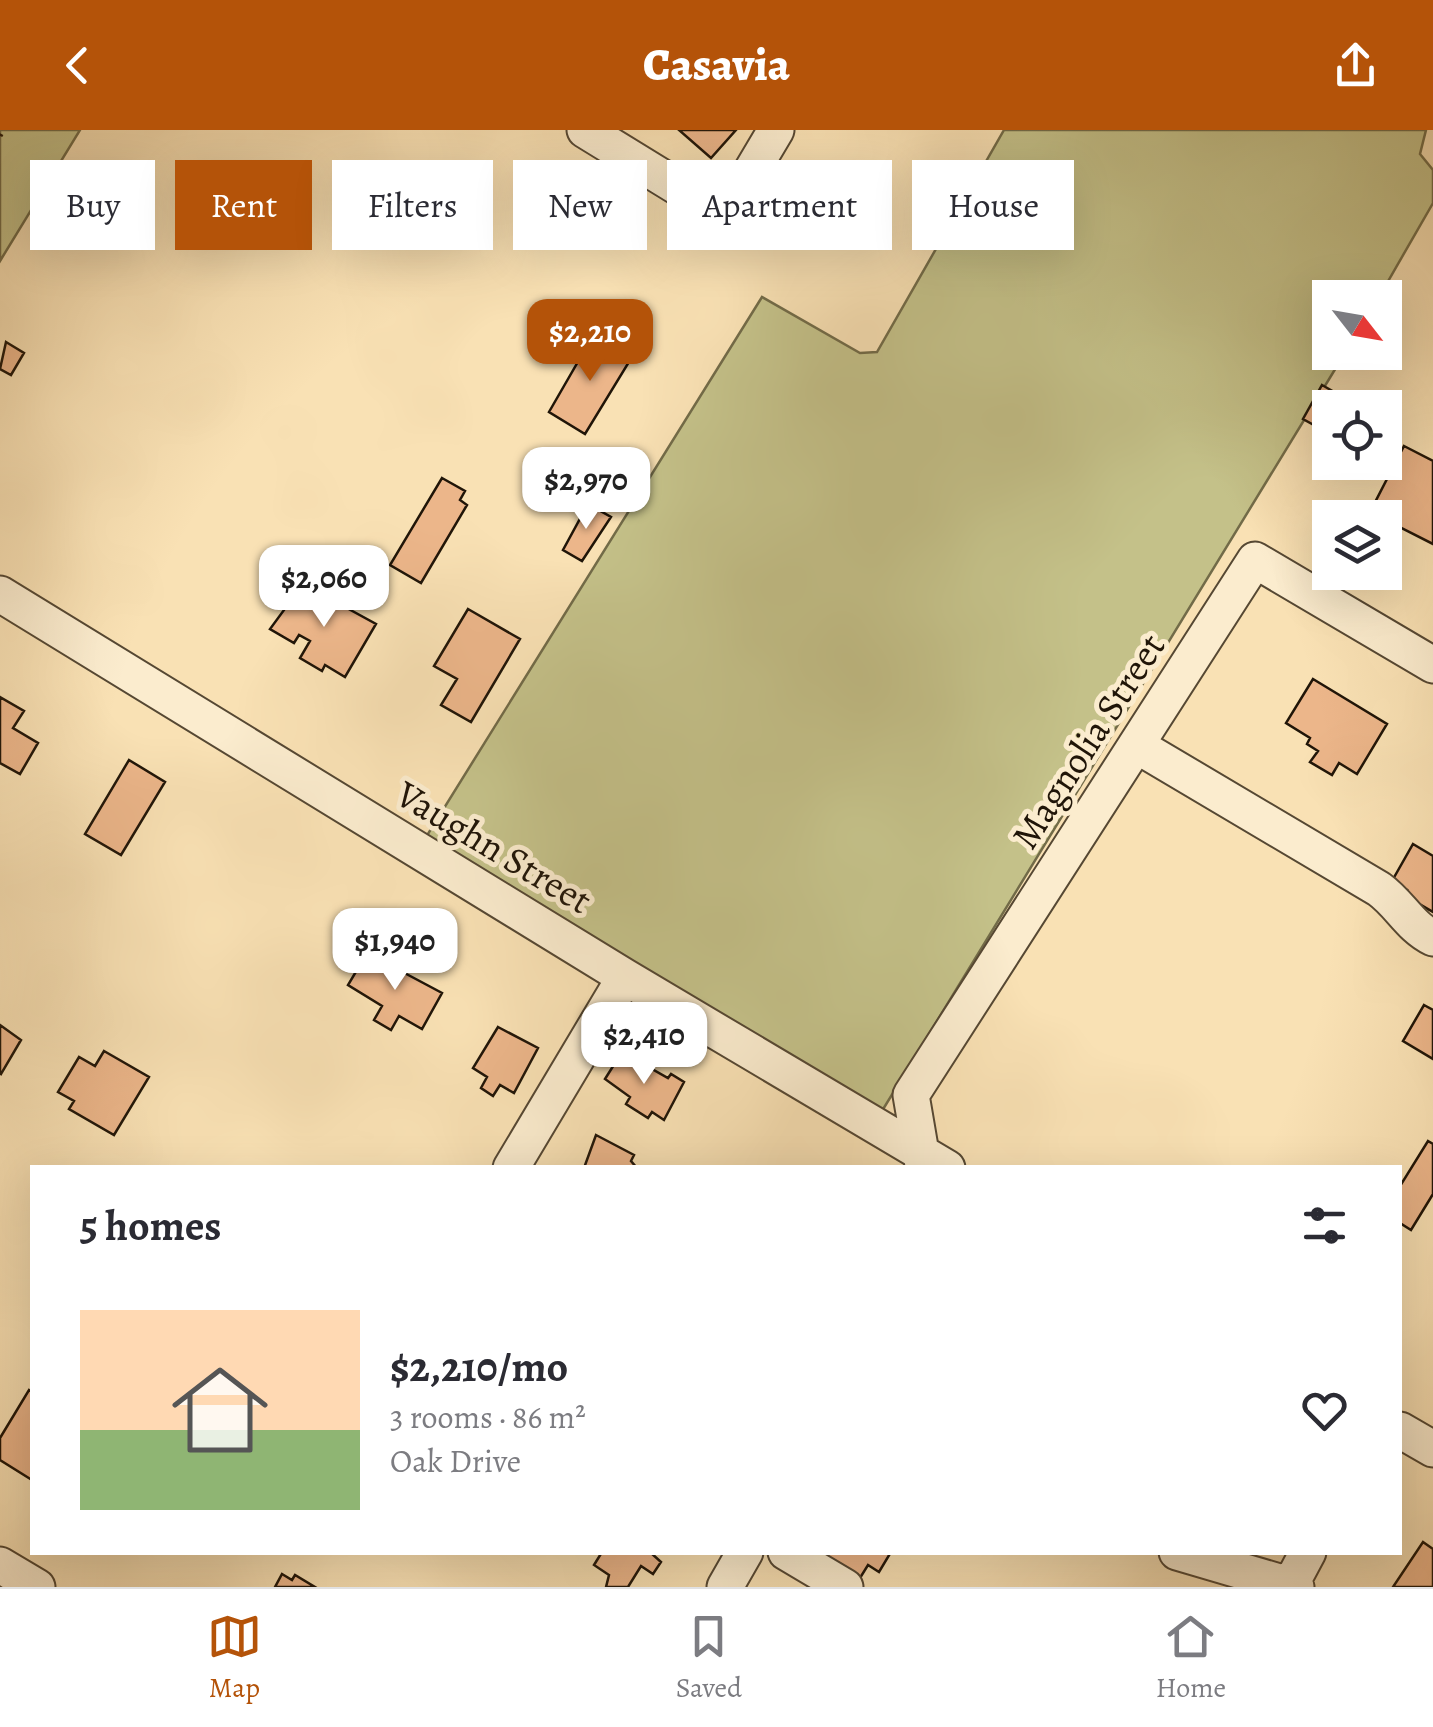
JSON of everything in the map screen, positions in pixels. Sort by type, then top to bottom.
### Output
[{"type":"street","points":[[585,130],[725,216],[776,130]]},
{"type":"street","name":"Magnolia Street","points":[[930,1162],[912,1095],[1255,560],[1433,666]]},
{"type":"street","name":"Vaughn Street","points":[[0,594],[930,1162]]},
{"type":"street","points":[[1136,745],[1379,890],[1399,906],[1412,925],[1433,938]]},
{"type":"street","points":[[513,1165],[625,977]]},
{"type":"street","points":[[1402,1431],[1433,1449]]},
{"type":"street","points":[[725,1587],[743,1555]]},
{"type":"street","points":[[791,1555],[845,1587]]},
{"type":"street","points":[[1188,1555],[1293,1585],[1307,1555]]},
{"type":"street","points":[[0,1565],[37,1587]]},
{"type":"shaded area","points":[[0,130],[80,130],[62,160],[30,160],[30,212],[0,261]]},
{"type":"shaded area","points":[[1004,130],[1426,130],[1420,154],[1433,170],[1433,203],[1389,280],[1312,280],[1312,370],[1335,370],[1322,390],[1312,390],[1312,407],[882,1111],[426,837],[762,297],[860,353],[877,352],[935,250],[1074,250],[1074,160],[987,160]]},
{"type":"building","points":[[679,130],[736,130],[711,158]]},
{"type":"building","points":[[594,334],[632,357],[585,434],[549,412]]},
{"type":"building","points":[[6,342],[24,353],[11,375],[0,369]]},
{"type":"building","points":[[1312,403],[1312,424],[1303,419]]},
{"type":"building","points":[[1404,446],[1433,461],[1433,544],[1402,528],[1402,500],[1376,500],[1386,480],[1402,480]]},
{"type":"building","points":[[442,478],[465,491],[460,500],[467,505],[421,583],[390,565]]},
{"type":"building","points":[[588,504],[611,517],[582,561],[563,550]]},
{"type":"building","points":[[303,584],[376,624],[345,677],[325,665],[322,671],[300,658],[310,641],[299,635],[294,643],[270,629]]},
{"type":"building","points":[[468,609],[520,639],[471,722],[441,705],[457,679],[434,666]]},
{"type":"building","points":[[1313,679],[1387,724],[1357,774],[1339,763],[1332,775],[1310,762],[1318,751],[1307,744],[1310,738],[1286,723]]},
{"type":"building","points":[[0,697],[24,711],[13,728],[38,743],[20,774],[0,763]]},
{"type":"building","points":[[129,760],[165,782],[121,855],[85,834]]},
{"type":"building","points":[[1413,844],[1433,856],[1433,912],[1404,895],[1407,890],[1392,881]]},
{"type":"building","points":[[367,953],[442,993],[422,1029],[399,1016],[391,1030],[374,1020],[382,1006],[348,985]]},
{"type":"building","points":[[1424,1005],[1433,1010],[1433,1059],[1403,1041]]},
{"type":"building","points":[[0,1025],[21,1040],[1,1074],[0,1073]]},
{"type":"building","points":[[498,1027],[538,1048],[514,1093],[500,1085],[493,1096],[481,1088],[487,1077],[473,1068]]},
{"type":"building","points":[[104,1051],[149,1077],[114,1135],[69,1109],[74,1101],[58,1092],[79,1057],[95,1066]]},
{"type":"building","points":[[622,1052],[668,1078],[671,1074],[684,1082],[664,1120],[652,1112],[648,1118],[626,1104],[630,1097],[605,1079]]},
{"type":"building","points":[[596,1135],[634,1155],[631,1161],[634,1165],[585,1165]]},
{"type":"building","points":[[1428,1141],[1433,1144],[1433,1194],[1411,1230],[1402,1224],[1402,1183]]},
{"type":"building","points":[[29,1390],[30,1479],[0,1460],[0,1438]]},
{"type":"building","points":[[1423,1542],[1433,1549],[1433,1587],[1393,1587]]},
{"type":"building","points":[[600,1555],[653,1555],[661,1562],[653,1574],[641,1566],[628,1587],[606,1587],[609,1575],[594,1565]]},
{"type":"building","points":[[889,1555],[879,1572],[868,1565],[860,1578],[825,1556]]},
{"type":"building","points":[[282,1574],[292,1580],[295,1575],[315,1587],[275,1587]]}]
